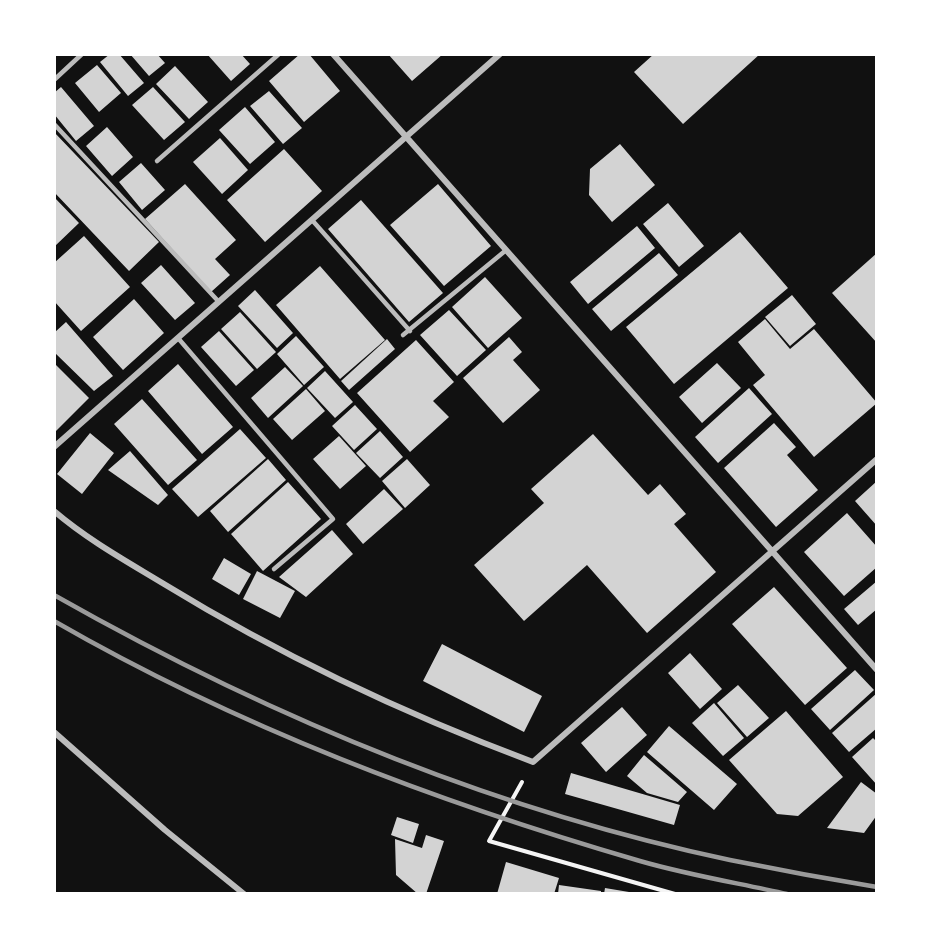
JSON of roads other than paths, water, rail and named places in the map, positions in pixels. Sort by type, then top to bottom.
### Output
[{"type":"street","points":[[333,54],[877,669]]},
{"type":"street","points":[[54,447],[500,54]]},
{"type":"street","points":[[54,511],[80,533],[219,618],[351,684],[476,741],[533,762],[877,459]]},
{"type":"street","points":[[54,732],[165,830],[244,894]]},
{"type":"lane","points":[[54,80],[82,54]]},
{"type":"lane","points":[[157,161],[279,54]]},
{"type":"lane","points":[[54,124],[219,302]]},
{"type":"lane","points":[[312,220],[410,331]]},
{"type":"lane","points":[[404,335],[505,251]]},
{"type":"lane","points":[[178,338],[333,519],[273,569]]},
{"type":"railway","points":[[54,595],[215,680],[298,718],[467,786],[642,839],[730,860],[877,887]]},
{"type":"railway","points":[[54,621],[195,695],[340,759],[414,787],[489,814],[640,861],[787,894]]}]
